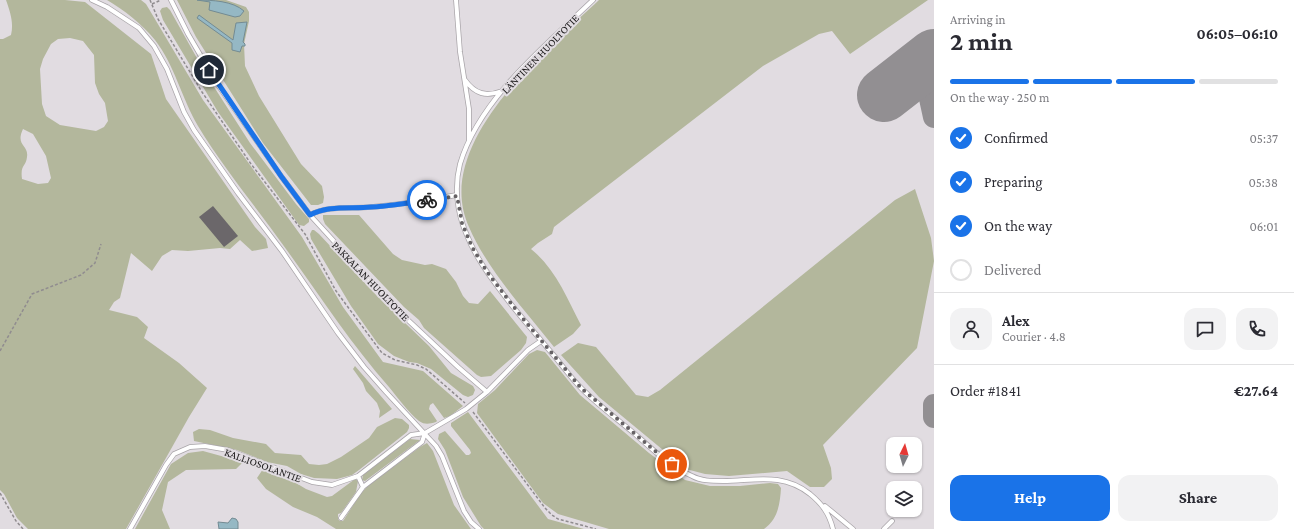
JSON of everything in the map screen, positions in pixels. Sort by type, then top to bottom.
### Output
[{"type":"lane","points":[[92,0],[139,28],[154,46],[167,69],[184,112],[194,130],[238,193],[282,251],[338,333],[364,367],[436,446],[442,456],[464,511],[471,522],[479,529]]},
{"type":"lane","name":"PAKKALAN HUOLTOTIE","points":[[171,0],[188,34],[216,82],[310,215],[394,307],[487,392]]},
{"type":"lane","points":[[456,0],[464,80],[469,109],[469,141]]},
{"type":"lane","name":"LÄNTINEN HUOLTOTIE","points":[[593,0],[519,72],[502,91],[483,116],[469,141],[460,164],[457,196],[462,223],[472,247],[499,288],[581,388],[655,451],[680,470],[693,477],[712,481],[780,479],[790,482],[806,491],[820,502]]},
{"type":"lane","points":[[464,80],[470,87],[484,94],[493,94],[502,91]]},
{"type":"lane","points":[[310,215],[318,210],[401,204],[457,196]]},
{"type":"lane","points":[[341,518],[363,487],[422,442],[425,433],[469,406],[487,392],[528,350],[541,341]]},
{"type":"lane","name":"KALLIOSOLANTIE","points":[[130,529],[166,465],[174,454],[190,447],[205,446],[228,450],[312,482],[332,485],[358,476],[411,435],[425,433]]},
{"type":"lane","points":[[358,476],[363,487]]},
{"type":"lane","points":[[820,502],[830,519],[833,529]]},
{"type":"lane","points":[[820,502],[853,529]]},
{"type":"lane","points":[[884,529],[892,521]]},
{"type":"path","points":[[150,0],[158,19],[202,92],[251,164],[305,234],[336,291],[382,353],[395,360],[426,369],[469,406],[545,508],[552,515],[596,529]]},
{"type":"path","points":[[152,4],[161,0]]},
{"type":"path","points":[[0,351],[32,294],[81,275],[95,263],[101,244]]},
{"type":"path","points":[[0,493],[16,521],[23,529]]},
{"type":"green space","points":[[6,0],[65,0],[85,2],[151,54],[166,99],[255,227],[266,239],[268,248],[252,251],[240,240],[230,249],[220,248],[188,251],[172,250],[162,256],[152,271],[131,253],[120,298],[114,302],[109,310],[137,317],[148,327],[144,338],[179,363],[207,388],[126,529],[28,529],[17,518],[4,494],[0,490],[0,39],[11,35],[12,30],[12,21]],"holes":[[[70,38],[83,41],[94,55],[95,83],[99,94],[105,103],[108,121],[104,127],[96,131],[60,125],[46,116],[42,104],[40,69],[43,59],[51,44],[58,39]],[[23,129],[33,134],[46,156],[51,178],[48,183],[38,184],[22,179],[22,168],[27,157],[26,150],[21,142]]]},
{"type":"green space","points":[[107,0],[141,0],[146,4],[203,100],[302,237],[343,307],[383,362],[423,371],[463,406],[450,416],[444,418],[433,403],[430,405],[429,409],[437,421],[427,424],[419,421],[407,409],[349,337],[208,142],[192,116],[168,61],[155,40],[144,28],[120,8]]},
{"type":"green space","points":[[177,0],[226,0],[246,7],[249,12],[249,21],[244,44],[245,66],[259,96],[301,164],[322,186],[324,197],[323,203],[311,205],[263,143],[196,37]]},
{"type":"green space","points":[[599,0],[928,0],[850,54],[832,31],[819,34],[763,66],[554,227],[552,234],[531,249],[554,274],[581,325],[573,334],[554,347],[497,275],[486,259],[469,227],[462,195],[466,164],[479,132],[500,101],[551,45]]},
{"type":"green space","points":[[167,7],[207,76],[250,143],[309,219],[309,222],[304,226],[299,225],[218,112],[163,20],[160,11],[162,8]]},
{"type":"green space","points":[[915,189],[931,238],[934,261],[917,348],[823,445],[831,468],[832,479],[824,487],[810,487],[787,471],[729,476],[705,474],[686,469],[599,397],[561,355],[578,343],[596,347],[636,395],[648,397],[660,390],[895,200]]},
{"type":"green space","points":[[323,215],[359,215],[393,254],[402,260],[425,265],[432,264],[446,269],[469,303],[478,304],[490,291],[527,337],[526,343],[521,350],[491,376],[481,377],[477,375],[424,328],[419,320],[404,307],[325,224]]},
{"type":"green space","points":[[312,230],[319,234],[377,296],[429,346],[451,373],[473,386],[475,390],[473,395],[468,397],[463,395],[431,369],[394,356],[378,344],[351,306],[311,239],[310,234]]},
{"type":"green space","points":[[537,350],[545,352],[580,395],[649,453],[685,480],[710,486],[740,486],[770,483],[778,484],[781,488],[780,500],[772,521],[764,529],[609,529],[558,514],[543,503],[477,413],[478,404],[495,390],[529,354]]},
{"type":"green space","points":[[355,366],[392,409],[379,418],[380,411],[377,403],[366,391],[363,383],[353,369]]},
{"type":"green space","points":[[468,412],[548,519],[584,529],[484,529],[481,526],[463,497],[445,450],[438,439],[439,434],[445,431],[466,455],[469,455],[471,453],[470,450],[451,426],[451,423]]},
{"type":"green space","points":[[395,418],[402,419],[409,425],[407,432],[352,475],[337,479],[314,478],[301,474],[287,466],[267,462],[237,450],[194,441],[193,432],[199,429],[210,430],[233,438],[266,444],[275,453],[301,455],[309,464],[319,465],[327,464],[341,457],[369,438],[377,427]]},
{"type":"green space","points":[[410,439],[420,440],[365,481],[362,480],[363,475]]},
{"type":"green space","points":[[427,443],[433,451],[454,505],[471,529],[336,529],[317,517],[293,507],[266,489],[257,478],[263,469],[327,497],[332,496],[355,479],[358,481],[356,492],[341,513],[338,514],[338,519],[343,521],[361,493],[369,485]]},
{"type":"green space","points":[[203,451],[243,462],[236,469],[186,470],[168,482],[162,510],[170,529],[135,529],[171,464],[188,453]]},
{"type":"water","points":[[197,0],[228,3],[244,11],[240,16],[235,17],[209,10],[210,2]]},
{"type":"water","points":[[199,15],[233,40],[236,23],[247,22],[243,42],[245,46],[242,46],[240,52],[232,50],[232,43],[197,18]]},
{"type":"water","points":[[232,518],[236,519],[238,522],[238,529],[219,529],[218,522],[228,523]]},
{"type":"building","points":[[213,206],[238,236],[224,247],[199,217]]},
{"type":"taxiway","points":[[934,70],[929,94],[934,117]]},
{"type":"taxiway","points":[[934,405],[934,417]]},
{"type":"runway","points":[[884,95],[934,56]]},
{"type":"way so far","points":[[427,200],[457,196],[462,223],[472,247],[487,272],[520,315],[581,388],[672,464]]},
{"type":"route","points":[[209,70],[281,176],[310,215],[318,210],[370,207],[427,200]]}]
